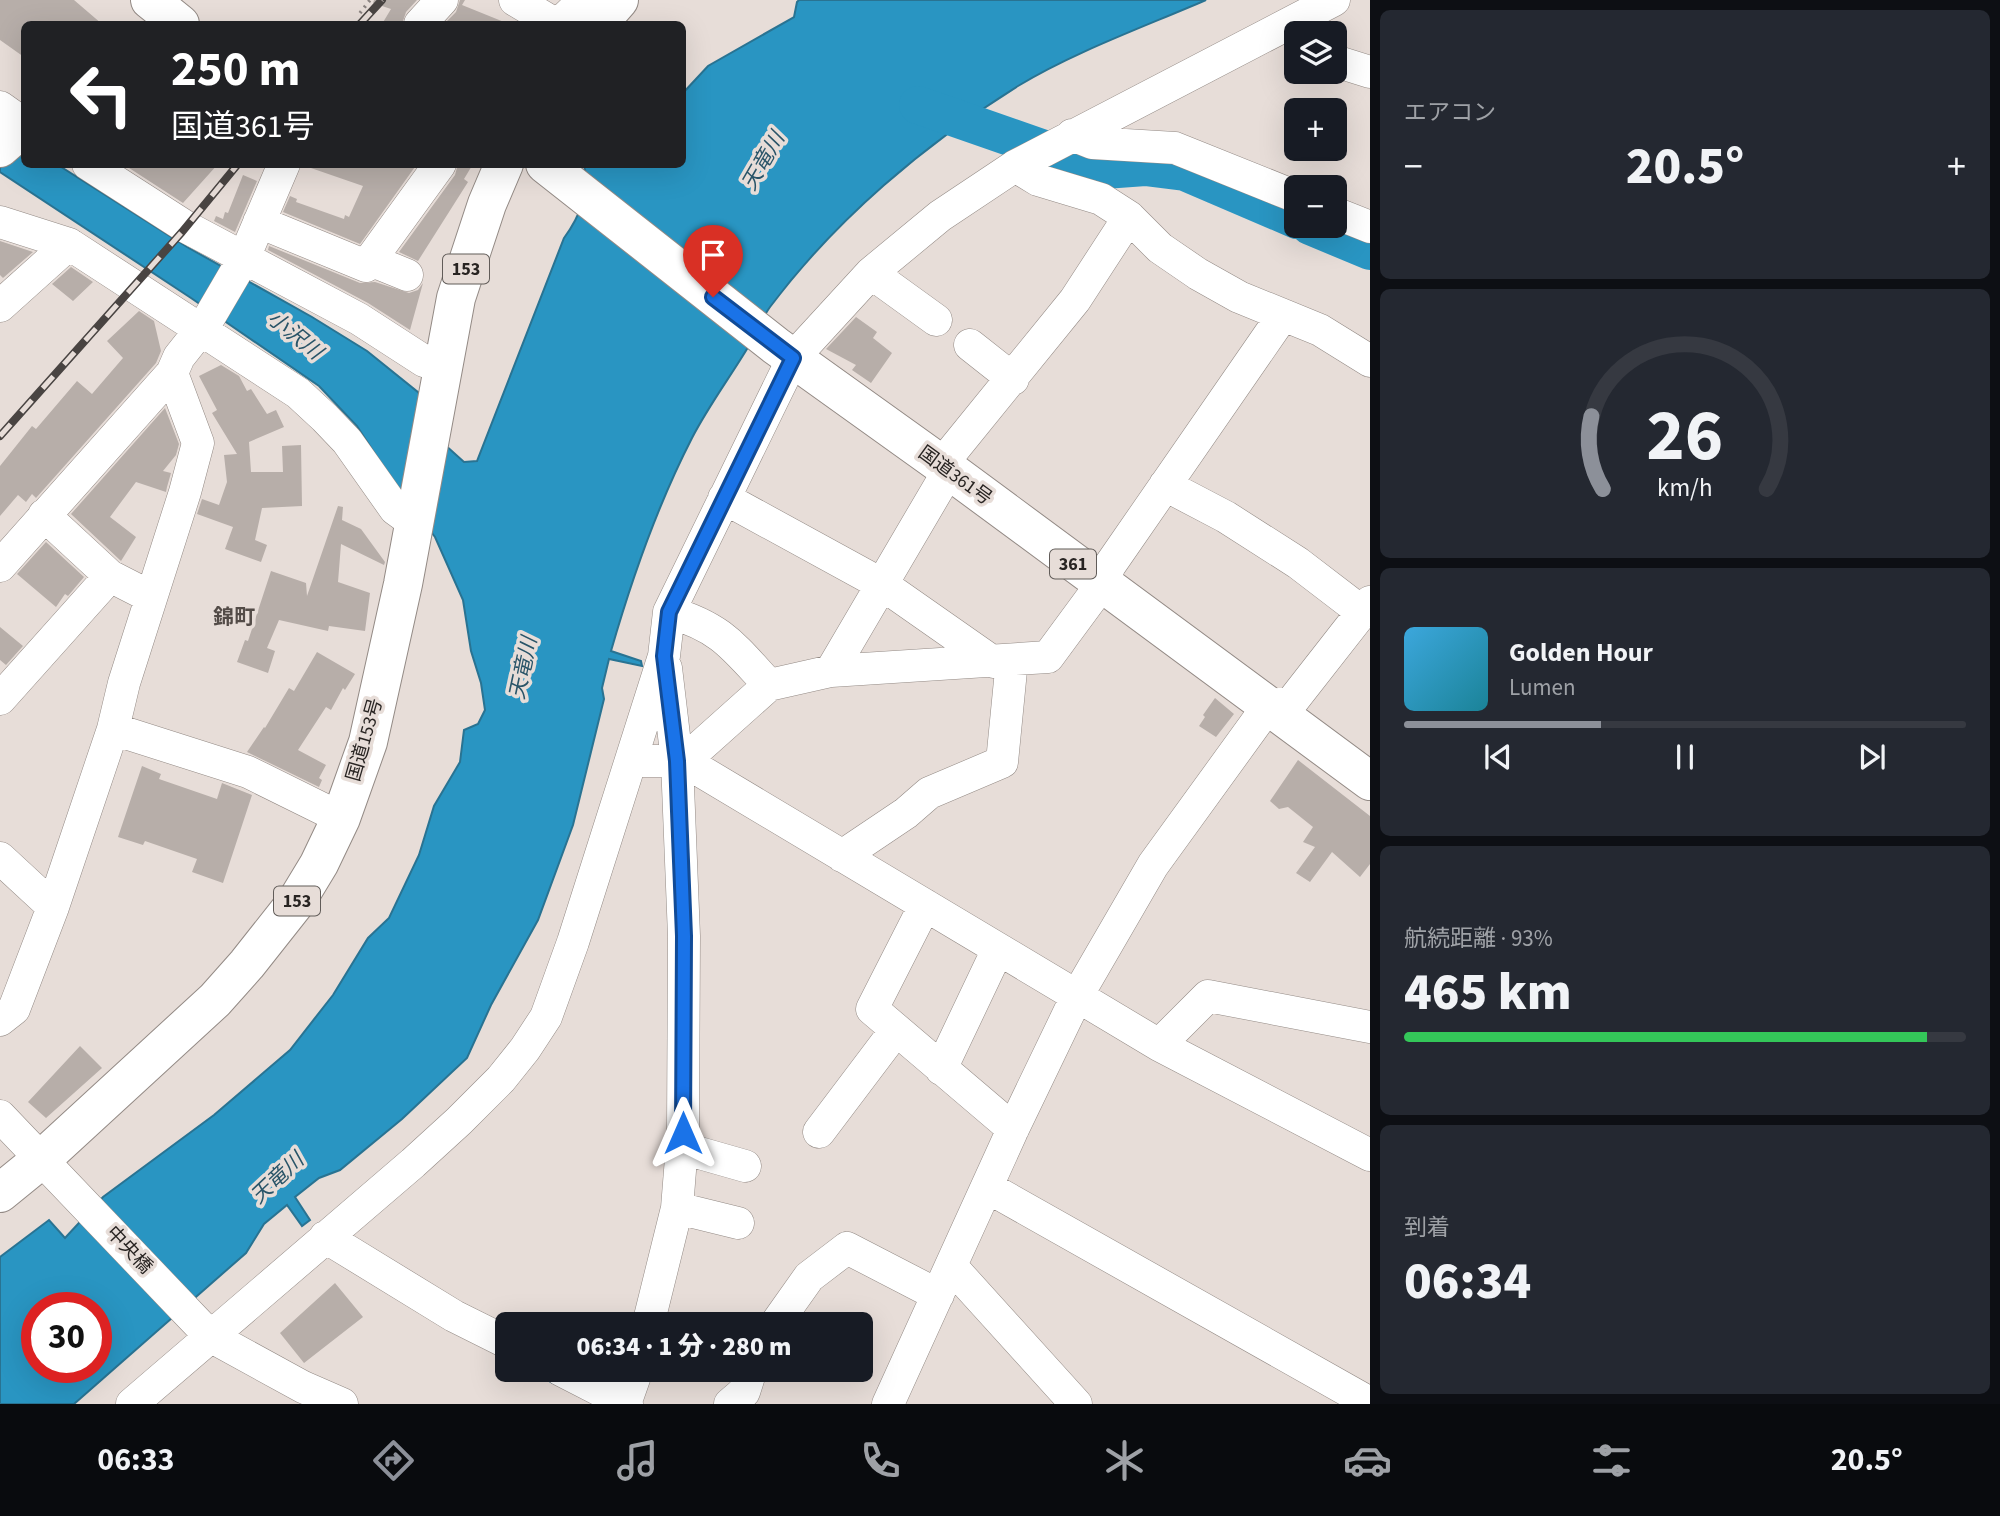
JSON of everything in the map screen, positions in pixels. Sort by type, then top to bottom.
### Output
[{"type":"highway","points":[[601,21],[619,0]]},
{"type":"highway","name":"国道153号","points":[[0,1193],[48,1164],[215,1000],[296,902],[319,864],[341,818],[368,742],[403,584],[456,298],[487,204],[502,168]]},
{"type":"highway","name":"国道361号","points":[[550,168],[785,352],[1370,781]]},
{"type":"street","points":[[423,21],[442,0]]},
{"type":"street","points":[[515,0],[549,16],[584,0]]},
{"type":"street","points":[[132,1404],[207,1333],[371,1202],[459,1121],[501,1079],[525,1049],[545,1017],[664,656],[669,612],[724,498],[785,352],[871,272],[940,216],[1015,166],[1334,0]]},
{"type":"street","points":[[1261,38],[1284,45]]},
{"type":"street","points":[[1347,65],[1370,72]]},
{"type":"street","points":[[1072,135],[1092,143],[1175,148],[1284,192]]},
{"type":"street","points":[[1015,166],[1038,180],[1101,198],[1129,217],[1160,248],[1198,274],[1240,297],[1320,330],[1370,361]]},
{"type":"street","points":[[94,168],[243,261],[359,319],[442,372]]},
{"type":"street","points":[[0,566],[172,373],[179,357],[203,327],[243,261],[282,168]]},
{"type":"street","points":[[259,222],[366,267],[437,168]]},
{"type":"street","points":[[831,671],[883,584],[945,467],[1075,300],[1129,217]]},
{"type":"street","points":[[1347,218],[1370,227]]},
{"type":"street","points":[[0,222],[69,244],[203,327],[298,393],[346,441],[395,509],[415,513]]},
{"type":"street","points":[[0,306],[69,244]]},
{"type":"street","points":[[370,260],[407,275]]},
{"type":"street","points":[[871,272],[936,320]]},
{"type":"street","points":[[681,761],[769,685],[831,671],[1048,657],[1101,584],[1110,565],[1283,315]]},
{"type":"street","points":[[970,345],[1013,379]]},
{"type":"street","points":[[0,1020],[14,1009],[53,907],[113,729],[124,683],[198,443],[172,373]]},
{"type":"street","points":[[888,1404],[1013,1129],[1077,996],[1153,865],[1269,705],[1291,702],[1366,607],[1226,517],[1165,485]]},
{"type":"street","points":[[724,498],[883,584],[1002,661]]},
{"type":"street","points":[[44,515],[110,576],[151,597]]},
{"type":"street","points":[[0,699],[110,576]]},
{"type":"street","points":[[669,612],[698,621],[726,638],[769,685]]},
{"type":"street","points":[[651,1312],[677,1208],[682,1148],[684,936],[681,761],[664,656]]},
{"type":"street","points":[[842,856],[906,813],[929,793],[1002,762],[1002,661]]},
{"type":"street","points":[[113,729],[248,772],[341,818]]},
{"type":"street","points":[[631,761],[681,761],[1159,1045],[1370,1155]]},
{"type":"street","points":[[0,858],[53,907]]},
{"type":"street","points":[[925,905],[872,1009],[1013,1129]]},
{"type":"street","points":[[941,1069],[998,949]]},
{"type":"street","points":[[1159,1045],[1208,996],[1370,1027]]},
{"type":"street","points":[[819,1132],[895,1030]]},
{"type":"street","name":"中央橋","points":[[0,1116],[207,1333],[303,1387],[342,1404]]},
{"type":"street","points":[[682,1148],[745,1166]]},
{"type":"street","points":[[987,1187],[1370,1403]]},
{"type":"street","points":[[677,1208],[738,1223]]},
{"type":"street","points":[[326,1237],[454,1316],[495,1336]]},
{"type":"street","points":[[784,1312],[809,1277],[847,1248],[945,1280],[1076,1404]]},
{"type":"street","points":[[584,1382],[626,1404],[633,1382]]},
{"type":"street","points":[[730,1404],[744,1392],[747,1382]]},
{"type":"path","points":[[360,13],[370,0]]},
{"type":"water","points":[[799,0],[1206,0],[1063,62],[1018,86],[983,109],[884,185],[796,275],[767,311],[750,344],[692,438],[657,516],[611,651],[641,661],[642,666],[609,659],[602,688],[604,699],[573,825],[538,920],[491,1005],[467,1058],[402,1119],[340,1170],[319,1178],[295,1197],[310,1220],[302,1226],[287,1205],[264,1224],[246,1253],[112,1371],[112,1292],[21,1292],[21,1383],[98,1383],[74,1404],[0,1404],[0,1257],[49,1220],[65,1238],[103,1197],[214,1115],[290,1050],[333,995],[368,938],[389,918],[419,855],[434,806],[460,762],[464,730],[478,724],[485,710],[481,683],[471,651],[463,600],[435,537],[395,485],[357,426],[319,386],[0,172],[0,129],[21,142],[21,168],[63,168],[187,247],[367,351],[419,393],[444,444],[464,462],[477,461],[564,238],[582,203],[586,184],[585,168],[686,168],[686,90],[708,66],[794,17]]},
{"type":"building","points":[[0,0],[74,0],[98,21],[21,21],[21,55],[0,40]]},
{"type":"building","points":[[374,0],[417,0],[406,12],[403,21],[384,21],[391,9],[373,3]]},
{"type":"building","points":[[460,0],[465,0],[462,5],[502,21],[447,21],[456,12]]},
{"type":"building","points":[[129,168],[214,168],[183,203]]},
{"type":"building","points":[[311,168],[414,168],[360,244],[283,212],[290,196],[297,199],[296,202],[344,219],[345,215],[349,217],[363,186]]},
{"type":"building","points":[[457,168],[471,168],[464,179],[468,182],[418,261],[399,252],[455,175]]},
{"type":"building","points":[[243,175],[257,181],[235,232],[214,221],[216,216],[223,219],[225,212],[228,213]]},
{"type":"building","points":[[0,241],[33,252],[3,278],[0,275]]},
{"type":"building","points":[[269,246],[360,283],[375,282],[409,293],[418,290],[423,283],[410,330],[368,303],[268,250]]},
{"type":"building","points":[[71,267],[93,282],[73,301],[52,284]]},
{"type":"building","points":[[139,311],[154,321],[161,351],[156,363],[36,498],[32,494],[26,502],[18,495],[0,516],[0,466],[32,426],[36,429],[77,381],[92,394],[123,358],[107,341]]},
{"type":"building","points":[[856,317],[877,332],[873,338],[892,353],[871,383],[852,370],[856,365],[826,349]]},
{"type":"building","points":[[221,365],[239,376],[247,391],[251,389],[267,414],[276,410],[284,427],[249,442],[251,472],[283,472],[282,446],[301,445],[302,506],[262,508],[255,540],[267,545],[261,562],[225,549],[233,527],[197,514],[202,499],[219,505],[227,482],[224,455],[237,454],[212,413],[217,410],[199,376]]},
{"type":"building","points":[[165,408],[179,444],[176,455],[163,471],[171,473],[166,492],[136,482],[110,517],[136,537],[121,561],[71,514]]},
{"type":"building","points":[[338,506],[343,507],[342,520],[361,529],[385,562],[384,565],[341,544],[338,582],[370,593],[365,631],[329,626],[328,631],[279,620],[267,648],[275,651],[268,673],[237,662],[245,640],[248,641],[271,571],[306,583],[307,596]]},
{"type":"building","points":[[46,542],[84,577],[68,596],[65,594],[56,607],[17,574]]},
{"type":"building","points":[[0,627],[23,646],[6,665],[0,660]]},
{"type":"building","points":[[317,652],[355,674],[345,690],[343,688],[331,710],[326,707],[298,750],[326,765],[319,778],[322,780],[319,787],[247,752],[289,688],[294,691]]},
{"type":"building","points":[[1215,698],[1234,714],[1216,737],[1199,726]]},
{"type":"building","points":[[1298,760],[1370,816],[1370,864],[1360,877],[1332,852],[1310,882],[1296,873],[1315,847],[1303,842],[1313,827],[1288,807],[1279,809],[1270,801]]},
{"type":"building","points":[[142,766],[161,774],[159,779],[217,799],[222,783],[252,795],[223,883],[192,872],[197,859],[145,841],[143,845],[118,837]]},
{"type":"building","points":[[80,1046],[102,1068],[46,1118],[28,1102]]},
{"type":"building","points":[[335,1283],[363,1317],[304,1363],[280,1333]]},
{"type":"waterway","points":[[918,105],[1104,170],[1145,167],[1185,172],[1284,214]]},
{"type":"waterway","points":[[1339,238],[1370,251]]},
{"type":"railway","points":[[363,21],[382,0]]},
{"type":"railway","points":[[0,436],[182,232],[235,168]]},
{"type":"district","name":"錦町","points":[[234,617]]},
{"type":"route","points":[[683,1133],[684,936],[677,761],[664,656],[669,612],[793,358],[713,297]]},
{"type":"water label","name":"天竜川","points":[[763,161]]},
{"type":"water label","name":"小沢川","points":[[295,335]]},
{"type":"water label","name":"天竜川","points":[[523,668]]},
{"type":"water label","name":"天竜川","points":[[277,1178]]}]
